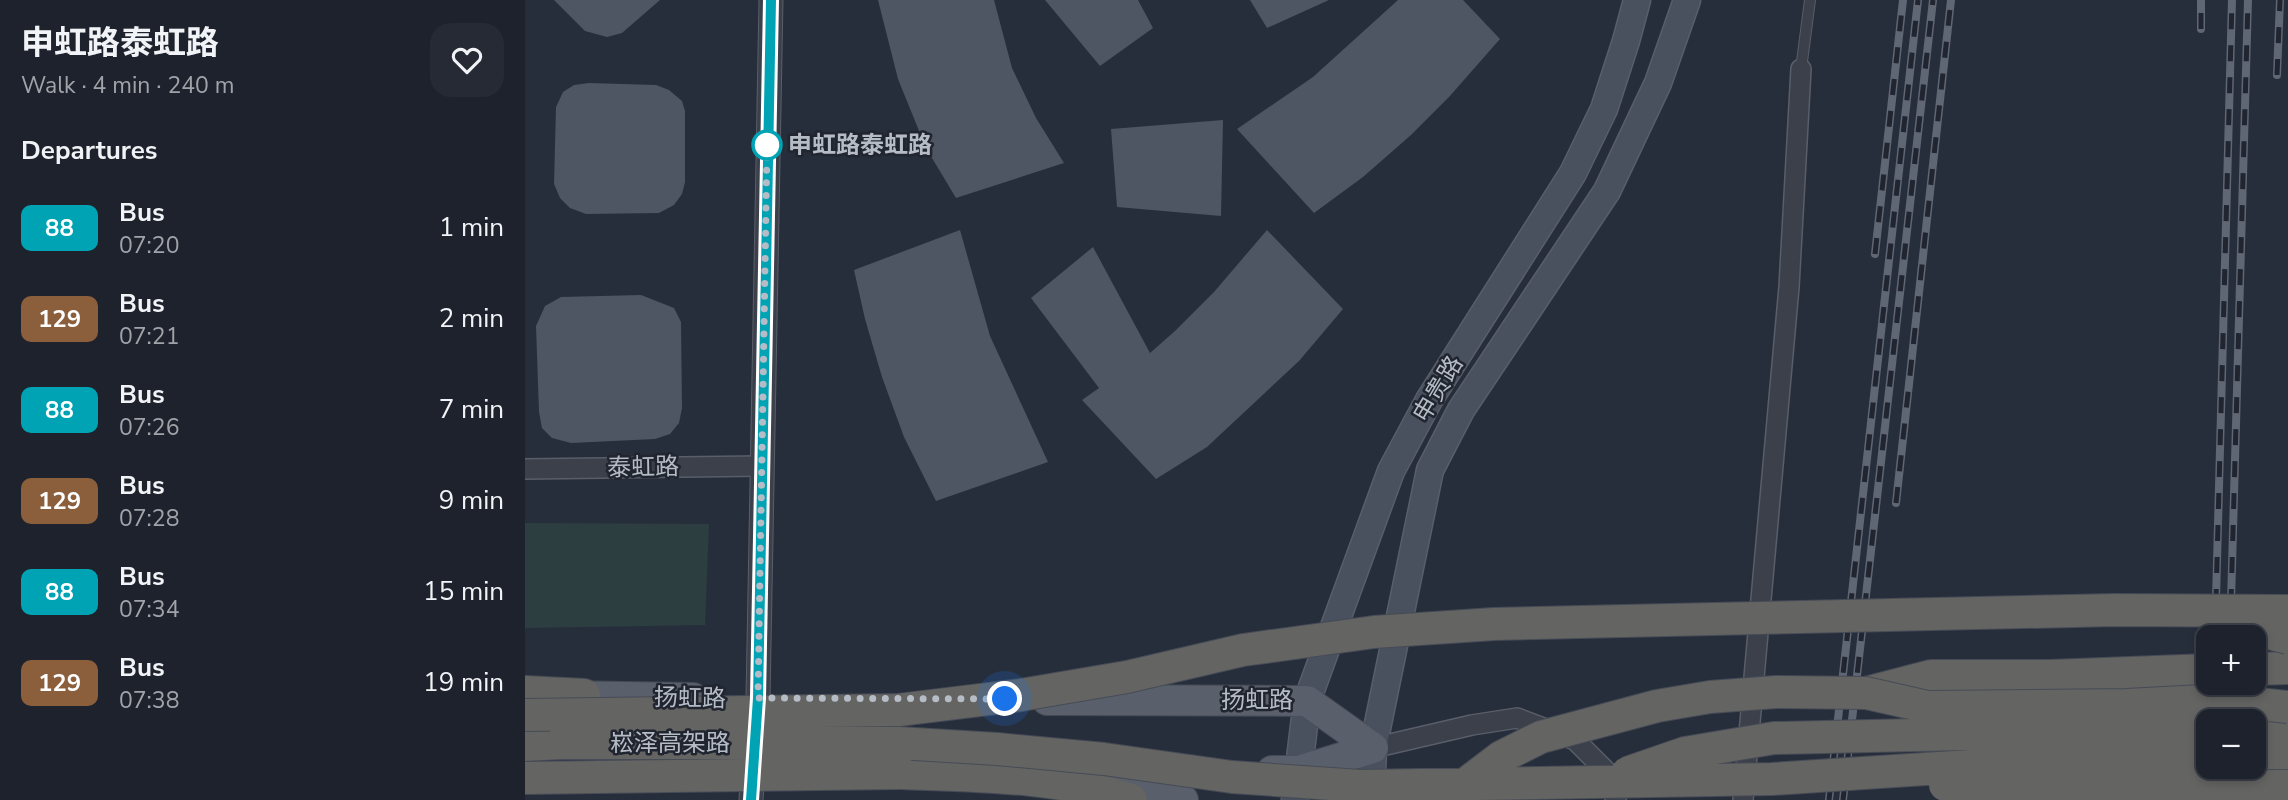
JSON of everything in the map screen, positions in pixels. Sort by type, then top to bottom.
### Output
[{"type":"highway","points":[[2115,610],[2288,611]]},
{"type":"highway","points":[[2115,610],[2199,615],[2288,638]]},
{"type":"highway","name":"崧泽高架路","points":[[525,715],[669,705],[898,710],[1020,695],[1126,677],[1243,650],[1374,632],[1428,628],[1547,622],[2115,610]]},
{"type":"highway","points":[[2266,669],[2288,668]]},
{"type":"highway","points":[[1866,693],[1931,676],[2050,676],[2196,670]]},
{"type":"highway","points":[[1444,800],[1501,757],[1541,737],[1657,706],[1710,698],[1776,692],[1866,693],[1928,707],[2127,705],[2221,700],[2288,707]]},
{"type":"highway","points":[[525,694],[584,695]]},
{"type":"highway","points":[[1510,800],[1556,750],[1601,719]]},
{"type":"highway","points":[[2266,728],[2288,727]]},
{"type":"highway","points":[[1576,800],[1627,773],[1685,753],[1774,738],[2196,729]]},
{"type":"highway","name":"崧泽高架路","points":[[525,745],[658,743],[900,758]]},
{"type":"highway","points":[[525,778],[1010,750],[1104,759],[1233,777],[1360,786],[1772,779],[2001,764],[2196,760]]},
{"type":"highway","points":[[900,758],[1029,800]]},
{"type":"highway","points":[[900,758],[1098,789],[1131,800]]},
{"type":"highway","points":[[2266,759],[2288,759]]},
{"type":"highway","points":[[1772,779],[2003,787],[2288,786]]},
{"type":"main road","name":"申贵路","points":[[1296,786],[1307,701],[1391,471],[1429,400],[1573,173],[1604,109],[1637,0]]},
{"type":"main road","name":"申贵路","points":[[1371,800],[1373,748],[1430,470],[1461,410],[1608,191],[1658,83],[1687,0]]},
{"type":"main road","name":"扬虹路","points":[[525,687],[669,705],[758,698],[1307,701],[1373,748]]},
{"type":"main road","points":[[662,761],[669,705]]},
{"type":"main road","points":[[525,764],[752,760],[1105,766],[1296,786],[1373,748]]},
{"type":"main road","points":[[1105,766],[1183,800]]},
{"type":"street","points":[[751,800],[758,698],[771,0]]},
{"type":"street","points":[[1743,800],[1789,287],[1801,69]]},
{"type":"street","name":"泰虹路","points":[[525,469],[761,466]]},
{"type":"street","points":[[1373,748],[1472,725],[1517,718],[1575,740],[1605,770],[1616,800]]},
{"type":"lane","points":[[1801,69],[1810,0]]},
{"type":"shaded area","points":[[525,523],[709,524],[705,625],[525,628]]},
{"type":"building","points":[[554,0],[660,0],[622,33],[607,37],[585,31]]},
{"type":"building","points":[[878,0],[994,0],[1012,68],[1036,118],[1064,163],[956,198],[926,148],[898,79]]},
{"type":"building","points":[[1045,0],[1138,0],[1153,28],[1100,66]]},
{"type":"building","points":[[1250,0],[1329,0],[1267,28]]},
{"type":"building","points":[[1398,0],[1463,0],[1500,39],[1411,135],[1363,177],[1314,213],[1237,129],[1313,77]]},
{"type":"building","points":[[574,85],[656,85],[669,90],[682,101],[685,111],[685,182],[682,194],[674,205],[659,213],[586,214],[570,208],[560,198],[554,184],[556,107],[563,92]]},
{"type":"building","points":[[1223,120],[1221,216],[1117,207],[1111,129]]},
{"type":"building","points":[[960,230],[990,336],[1048,462],[936,501],[904,437],[882,377],[854,270]]},
{"type":"building","points":[[1267,230],[1343,309],[1299,361],[1207,447],[1156,479],[1082,400],[1099,388],[1031,298],[1093,247],[1150,353],[1214,292]]},
{"type":"building","points":[[641,295],[674,308],[681,322],[682,408],[679,423],[670,434],[655,439],[571,443],[552,438],[542,428],[539,412],[536,326],[545,306],[561,297]]},
{"type":"railway","points":[[1875,254],[1903,0]]},
{"type":"railway","points":[[1829,800],[1918,0]]},
{"type":"railway","points":[[1843,800],[1933,0]]},
{"type":"railway","points":[[1896,503],[1951,0]]},
{"type":"railway","points":[[2201,0],[2201,29]]},
{"type":"railway","points":[[2215,625],[2232,0]]},
{"type":"railway","points":[[2230,625],[2248,0]]},
{"type":"railway","points":[[2277,75],[2280,0]]},
{"type":"railway","points":[[2212,709],[2213,695]]},
{"type":"railway","points":[[2227,695],[2227,709]]},
{"type":"railway","points":[[2209,800],[2210,779]]},
{"type":"railway","points":[[2224,779],[2224,800]]},
{"type":"bus line","name":"88","points":[[751,800],[758,698],[771,0]]},
{"type":"place","name":"申虹路泰虹路","points":[[767,145]]},
{"type":"route","points":[[767,145],[758,698],[1005,699]]}]
